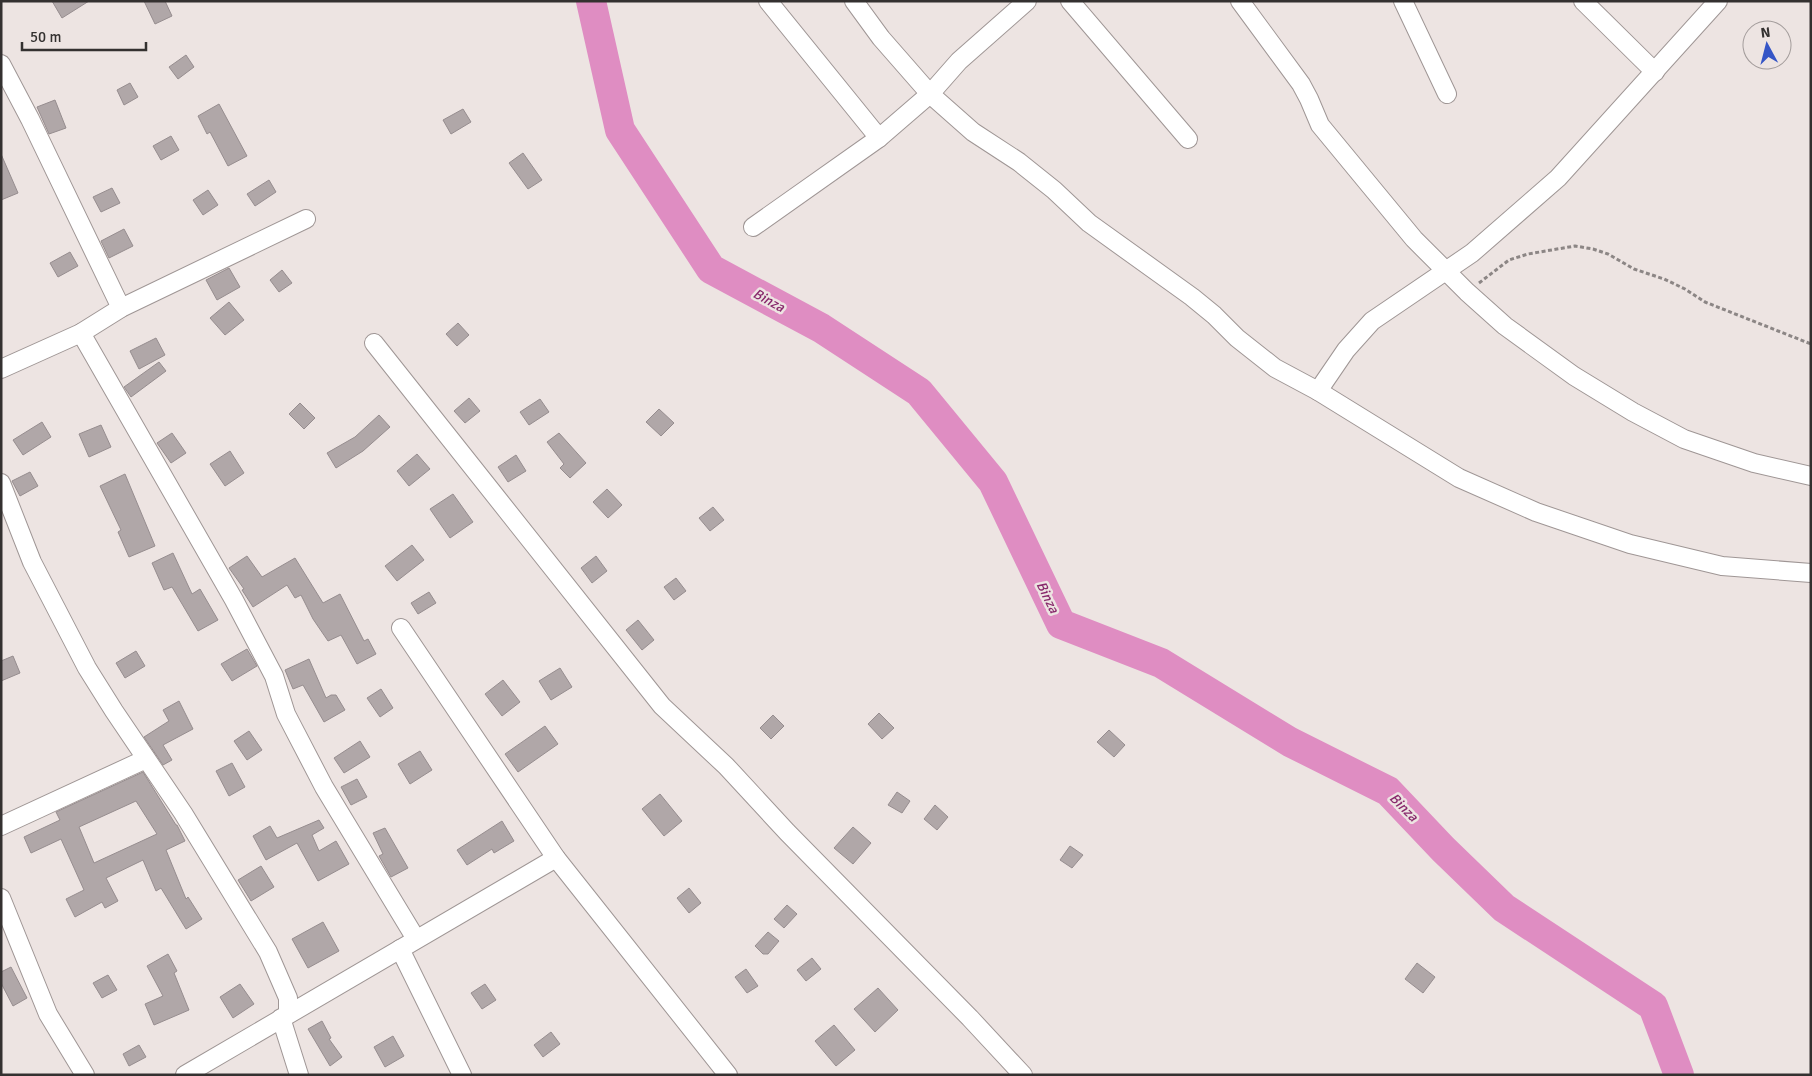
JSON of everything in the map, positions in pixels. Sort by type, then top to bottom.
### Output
[{"type":"street","points":[[768,1],[879,138]]},
{"type":"street","points":[[854,1],[881,38],[930,94],[973,132],[1019,162],[1054,190],[1089,223],[1192,297],[1214,315],[1237,338],[1275,368],[1318,392],[1458,478],[1536,512],[1630,544],[1722,566],[1811,573]]},
{"type":"street","points":[[753,227],[879,138],[930,94],[959,61],[1027,1]]},
{"type":"street","points":[[1070,1],[1188,139]]},
{"type":"street","points":[[1240,1],[1301,84],[1320,125],[1414,240],[1505,326],[1574,376],[1633,412],[1684,439],[1754,463],[1811,476]]},
{"type":"street","points":[[1403,1],[1447,94]]},
{"type":"street","points":[[1583,1],[1655,72]]},
{"type":"street","points":[[1318,392],[1346,350],[1372,321],[1472,253],[1558,178],[1718,1]]},
{"type":"street","points":[[1,64],[30,119],[121,308]]},
{"type":"street","points":[[1,369],[81,333],[121,308],[306,219]]},
{"type":"street","points":[[81,333],[234,600],[274,676],[286,714],[324,787],[416,939]]},
{"type":"street","points":[[374,343],[662,706],[726,766],[787,832],[970,1018],[1023,1075]]},
{"type":"street","points":[[1,483],[32,562],[87,668],[146,760],[184,813],[268,952],[288,998],[284,1016],[300,1075]]},
{"type":"street","points":[[401,628],[556,858],[728,1075]]},
{"type":"street","points":[[1,826],[146,760]]},
{"type":"street","points":[[185,1075],[556,858]]},
{"type":"street","points":[[1,898],[48,1014],[85,1075]]},
{"type":"street","points":[[400,949],[462,1075]]},
{"type":"path","points":[[1467,292],[1509,260],[1528,254],[1575,246],[1608,254],[1634,269],[1664,279],[1705,302],[1811,344]]},
{"type":"building","points":[[52,1],[89,1],[62,18]]},
{"type":"building","points":[[144,1],[165,1],[172,16],[155,24]]},
{"type":"building","points":[[186,55],[194,67],[178,79],[169,67]]},
{"type":"building","points":[[130,83],[138,97],[124,105],[117,90]]},
{"type":"building","points":[[55,100],[66,128],[49,134],[37,107]]},
{"type":"building","points":[[219,104],[247,156],[228,166],[210,132],[207,134],[198,116]]},
{"type":"building","points":[[463,109],[471,122],[451,134],[443,120]]},
{"type":"building","points":[[171,136],[179,150],[161,160],[153,146]]},
{"type":"building","points":[[523,153],[542,180],[528,189],[509,163]]},
{"type":"building","points":[[1,154],[18,193],[1,200]]},
{"type":"building","points":[[269,180],[276,192],[255,206],[247,194]]},
{"type":"building","points":[[112,188],[120,203],[101,212],[93,197]]},
{"type":"building","points":[[208,190],[218,205],[203,215],[193,200]]},
{"type":"building","points":[[124,229],[133,246],[109,258],[101,241]]},
{"type":"building","points":[[70,252],[78,266],[58,277],[50,263]]},
{"type":"building","points":[[229,268],[240,287],[217,300],[206,280]]},
{"type":"building","points":[[282,270],[292,283],[279,292],[270,280]]},
{"type":"building","points":[[229,302],[244,320],[225,335],[210,318]]},
{"type":"building","points":[[458,323],[469,335],[457,346],[446,334]]},
{"type":"building","points":[[156,338],[165,355],[139,369],[130,351]]},
{"type":"building","points":[[159,362],[166,371],[131,397],[124,387]]},
{"type":"building","points":[[469,398],[480,411],[465,423],[454,411]]},
{"type":"building","points":[[540,399],[549,412],[529,425],[520,412]]},
{"type":"building","points":[[300,403],[315,418],[304,429],[289,414]]},
{"type":"building","points":[[659,409],[674,423],[661,436],[646,422]]},
{"type":"building","points":[[379,415],[390,427],[363,451],[336,468],[327,453],[355,437]]},
{"type":"building","points":[[42,422],[51,437],[23,455],[13,440]]},
{"type":"building","points":[[101,425],[111,447],[89,457],[79,434]]},
{"type":"building","points":[[172,433],[186,453],[171,463],[157,443]]},
{"type":"building","points":[[559,433],[586,463],[570,478],[560,468],[564,464],[547,442]]},
{"type":"building","points":[[230,451],[244,473],[225,486],[210,464]]},
{"type":"building","points":[[417,454],[430,469],[409,486],[397,471]]},
{"type":"building","points":[[516,455],[526,471],[508,482],[498,467]]},
{"type":"building","points":[[30,472],[38,486],[20,496],[12,481]]},
{"type":"building","points":[[125,474],[155,546],[129,557],[118,532],[121,530],[100,486]]},
{"type":"building","points":[[607,489],[622,505],[608,518],[593,502]]},
{"type":"building","points":[[453,494],[473,522],[450,538],[430,509]]},
{"type":"building","points":[[713,507],[724,520],[710,531],[699,518]]},
{"type":"building","points":[[412,545],[424,560],[397,581],[385,566]]},
{"type":"building","points":[[173,553],[192,594],[200,589],[218,620],[198,631],[172,587],[164,590],[152,563]]},
{"type":"building","points":[[247,556],[262,577],[295,558],[323,603],[340,594],[364,641],[368,639],[376,654],[357,664],[341,635],[328,641],[313,619],[301,595],[295,598],[287,585],[253,607],[242,590],[244,589],[229,568]]},
{"type":"building","points":[[596,556],[607,571],[592,583],[581,568]]},
{"type":"building","points":[[676,578],[686,591],[674,600],[664,587]]},
{"type":"building","points":[[429,592],[436,603],[418,614],[411,603]]},
{"type":"building","points":[[638,620],[654,640],[642,650],[626,630]]},
{"type":"building","points":[[247,649],[257,666],[232,681],[221,664]]},
{"type":"building","points":[[136,651],[145,666],[125,678],[116,663]]},
{"type":"building","points":[[13,656],[20,673],[1,681],[1,661]]},
{"type":"building","points":[[309,659],[326,698],[336,695],[345,710],[324,722],[303,685],[293,689],[285,670]]},
{"type":"building","points":[[560,668],[572,687],[551,700],[539,681]]},
{"type":"building","points":[[503,680],[520,702],[502,716],[485,694]]},
{"type":"building","points":[[381,689],[393,708],[380,717],[367,698]]},
{"type":"building","points":[[179,701],[193,729],[163,745],[172,760],[163,765],[144,737],[169,721],[163,710]]},
{"type":"building","points":[[879,713],[894,728],[882,739],[868,724]]},
{"type":"building","points":[[773,715],[784,726],[771,739],[760,728]]},
{"type":"building","points":[[545,726],[558,744],[518,772],[505,754]]},
{"type":"building","points":[[1109,730],[1125,745],[1114,757],[1097,742]]},
{"type":"building","points":[[249,731],[262,750],[247,760],[234,741]]},
{"type":"building","points":[[360,741],[370,757],[344,773],[334,758]]},
{"type":"building","points":[[420,751],[432,770],[410,784],[398,764]]},
{"type":"building","points":[[232,763],[245,787],[229,796],[216,771]]},
{"type":"building","points":[[143,772],[185,841],[166,850],[186,899],[188,897],[202,919],[186,929],[161,888],[156,891],[143,860],[106,878],[118,901],[105,908],[102,902],[75,917],[66,899],[84,890],[61,839],[31,853],[24,837],[60,820],[56,812]],"holes":[[[136,801],[157,834],[94,863],[79,827]]]},
{"type":"building","points":[[357,779],[367,797],[351,805],[341,787]]},
{"type":"building","points":[[897,792],[910,801],[902,813],[888,805]]},
{"type":"building","points":[[660,794],[682,821],[664,836],[642,809]]},
{"type":"building","points":[[935,805],[948,817],[937,830],[924,819]]},
{"type":"building","points":[[319,820],[324,828],[312,835],[319,851],[336,841],[349,864],[318,881],[297,843],[266,860],[253,836],[270,826],[277,838]]},
{"type":"building","points":[[502,821],[514,841],[494,853],[492,849],[467,865],[457,850]]},
{"type":"building","points":[[853,827],[871,843],[853,864],[834,848]]},
{"type":"building","points":[[385,828],[408,868],[391,877],[379,856],[383,854],[373,833]]},
{"type":"building","points":[[1070,846],[1083,855],[1072,868],[1060,860]]},
{"type":"building","points":[[261,866],[274,887],[251,901],[238,880]]},
{"type":"building","points":[[689,888],[701,903],[689,913],[677,898]]},
{"type":"building","points":[[787,905],[797,914],[784,928],[774,919]]},
{"type":"building","points":[[323,922],[339,951],[308,968],[292,939]]},
{"type":"building","points":[[768,932],[779,941],[768,954],[763,954],[755,946]]},
{"type":"building","points":[[168,954],[177,971],[174,973],[189,1010],[154,1025],[145,1004],[163,996],[147,966]]},
{"type":"building","points":[[812,958],[821,969],[806,981],[797,970]]},
{"type":"building","points":[[1417,963],[1435,977],[1423,993],[1405,979]]},
{"type":"building","points":[[11,967],[27,998],[13,1006],[1,983],[1,972]]},
{"type":"building","points":[[746,969],[758,986],[747,993],[735,977]]},
{"type":"building","points":[[108,975],[117,990],[102,998],[93,983]]},
{"type":"building","points":[[240,984],[254,1004],[233,1018],[220,997]]},
{"type":"building","points":[[485,984],[496,1000],[482,1009],[471,993]]},
{"type":"building","points":[[878,988],[898,1010],[875,1032],[854,1009]]},
{"type":"building","points":[[322,1021],[331,1038],[329,1039],[342,1057],[330,1066],[308,1029]]},
{"type":"building","points":[[834,1025],[855,1050],[836,1066],[815,1041]]},
{"type":"building","points":[[551,1032],[560,1044],[543,1057],[534,1045]]},
{"type":"building","points":[[393,1036],[404,1056],[385,1067],[374,1047]]},
{"type":"building","points":[[139,1045],[146,1057],[129,1066],[123,1054]]},
{"type":"waterway","name":"Binza","points":[[591,1],[620,130],[711,269],[821,328],[919,392],[993,482],[1061,624],[1161,663],[1290,742],[1388,791],[1443,849],[1504,908],[1653,1006],[1679,1075]]}]
